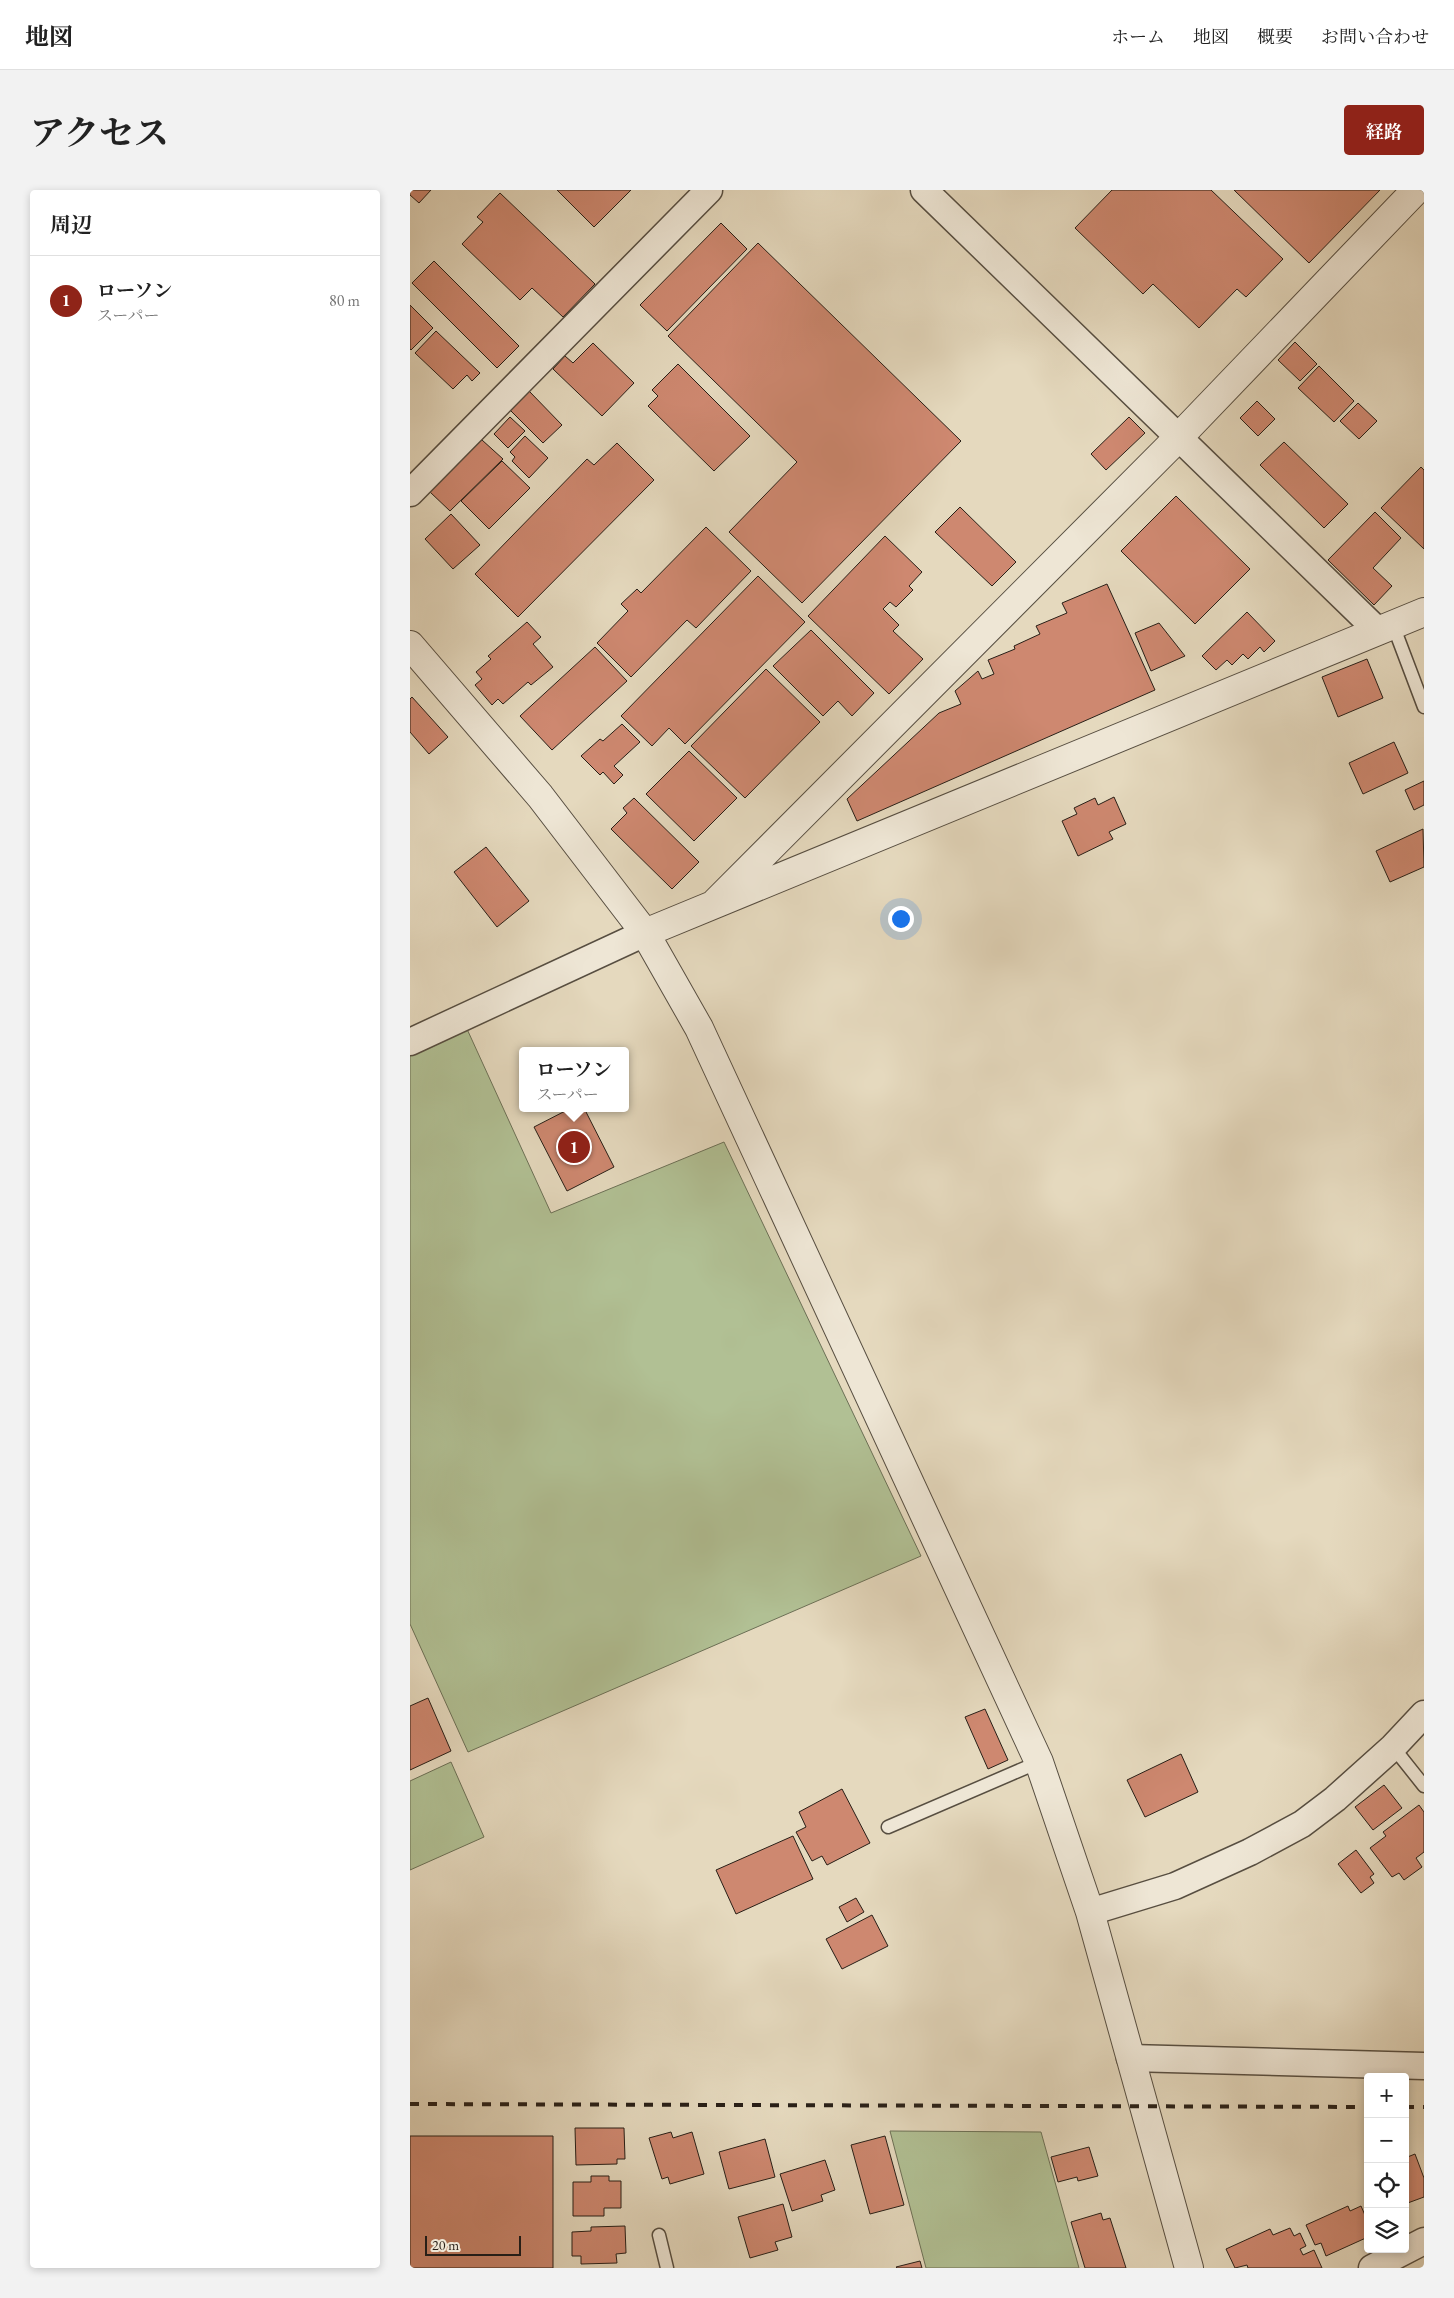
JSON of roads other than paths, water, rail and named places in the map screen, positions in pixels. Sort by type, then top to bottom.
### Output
[{"type":"street","points":[[410,493],[709,190]]},
{"type":"street","points":[[924,190],[1178,438],[1386,628]]},
{"type":"street","points":[[716,902],[1178,438],[1416,190]]},
{"type":"street","points":[[410,1042],[645,932],[1424,612]]},
{"type":"street","points":[[410,645],[540,796],[645,932],[699,1028],[1039,1762],[1090,1912],[1188,2268]]},
{"type":"street","points":[[1090,1912],[1175,1886],[1250,1852],[1302,1824],[1394,1747],[1424,1714]]},
{"type":"street","points":[[1130,2058],[1424,2066]]},
{"type":"street","points":[[1372,2268],[1424,2241]]},
{"type":"lane","points":[[1386,628],[1424,706]]},
{"type":"lane","points":[[1394,1747],[1424,1786]]},
{"type":"lane","points":[[888,1827],[1039,1762]]},
{"type":"lane","points":[[660,2235],[667,2268]]},
{"type":"railway","points":[[410,2104],[1364,2107]]},
{"type":"railway","points":[[1409,2107],[1424,2107]]},
{"type":"place","name":"ローソン","points":[[574,1147]]}]
